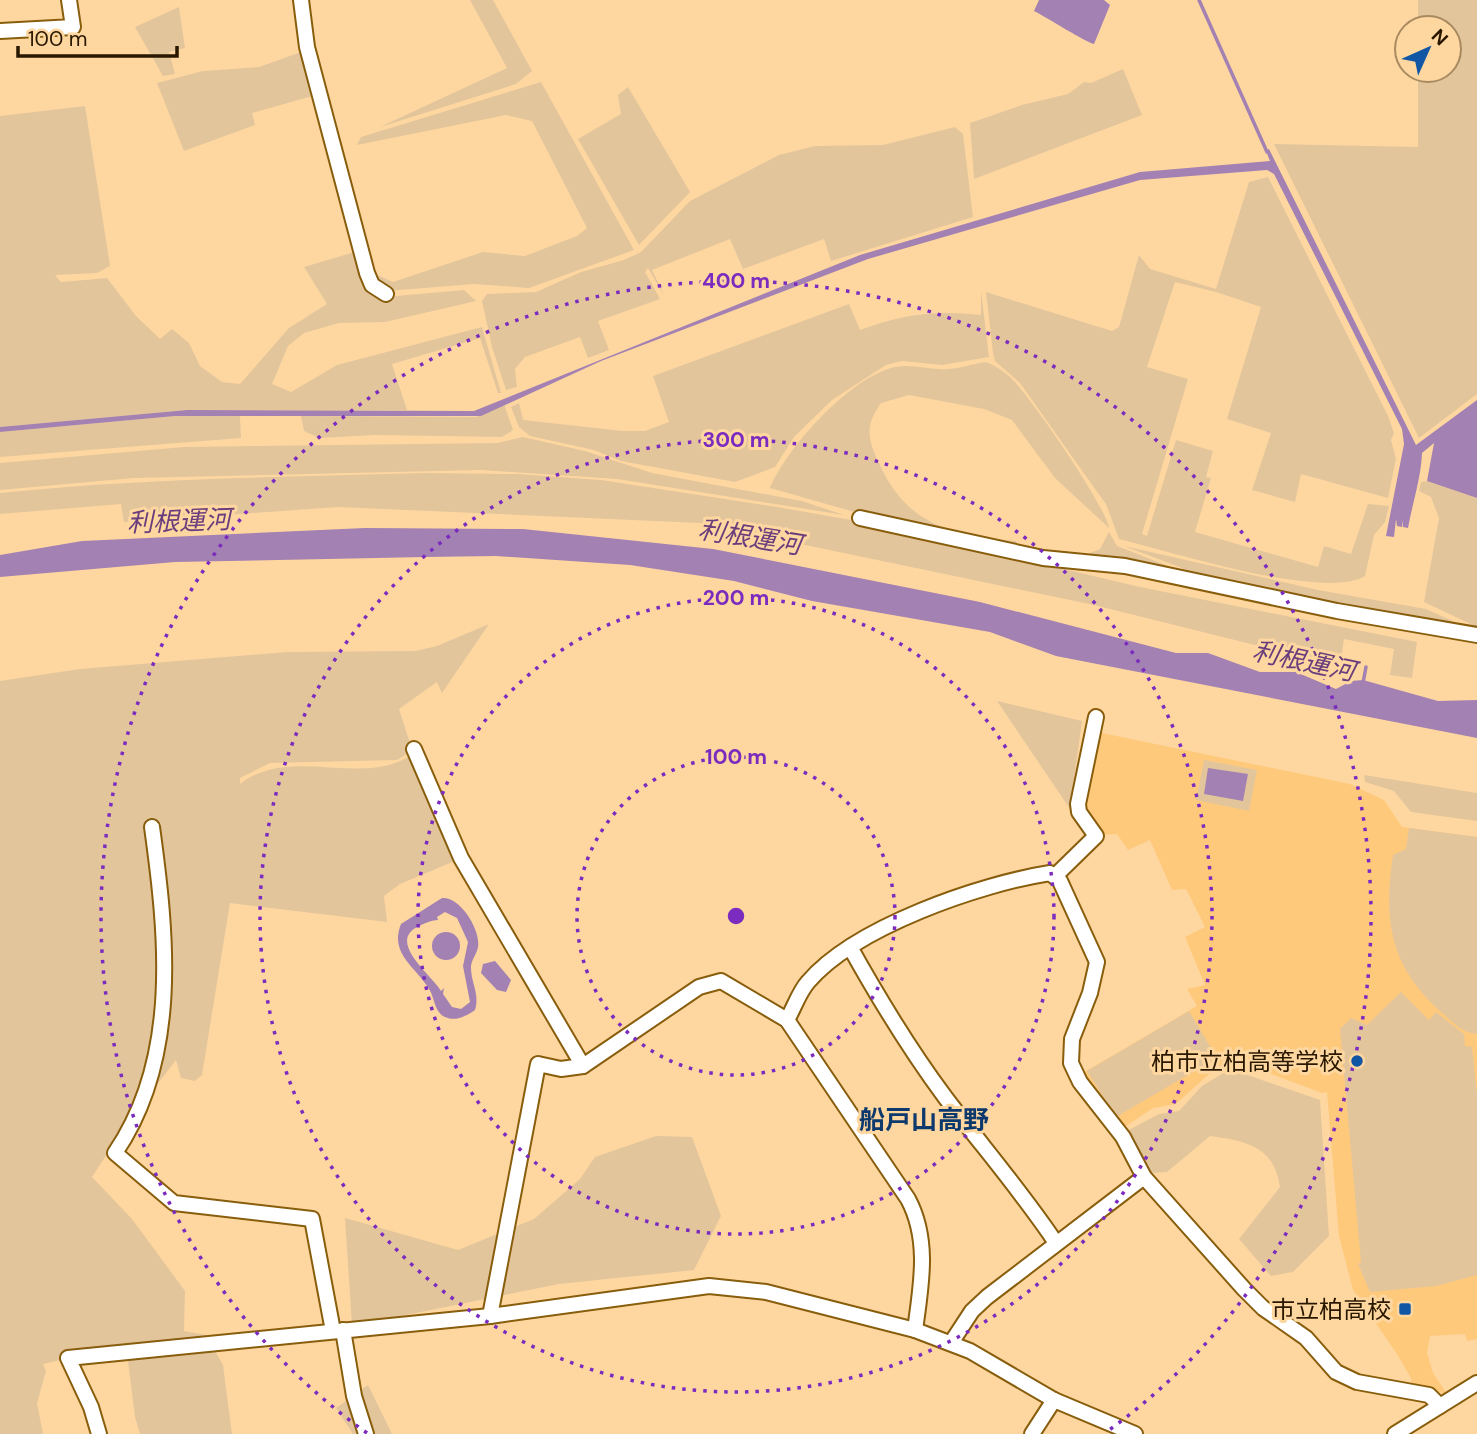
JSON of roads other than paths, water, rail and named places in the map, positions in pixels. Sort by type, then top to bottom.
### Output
[{"type":"street","points":[[0,31],[73,27],[69,0]]},
{"type":"street","points":[[300,0],[307,47],[367,273],[372,285],[386,294]]},
{"type":"street","points":[[860,518],[1042,558],[1125,566],[1337,611],[1477,635]]},
{"type":"street","points":[[1055,876],[1096,836],[1079,811],[1078,804],[1096,717]]},
{"type":"street","points":[[414,749],[467,869],[583,1066]]},
{"type":"street","points":[[152,827],[163,910],[166,958],[160,1024],[144,1098],[115,1153],[174,1203],[313,1219],[354,1396],[366,1434]]},
{"type":"street","points":[[787,1020],[805,985],[850,947],[891,923],[929,908],[1041,875],[1055,876],[1060,881],[1097,962],[1090,993],[1072,1039],[1071,1063],[1080,1082],[1122,1137],[1144,1177],[1244,1289],[1263,1308],[1306,1338],[1336,1372],[1357,1382],[1429,1395],[1440,1406]]},
{"type":"street","points":[[850,947],[886,1009],[944,1096],[1016,1184],[1056,1243]]},
{"type":"street","points":[[490,1316],[538,1064],[561,1069],[583,1066],[709,982],[729,983],[787,1020],[914,1210],[923,1249],[915,1330]]},
{"type":"street","points":[[951,1343],[972,1311],[1144,1177]]},
{"type":"street","points":[[99,1434],[91,1407],[68,1359],[490,1316],[709,1286],[766,1292],[915,1330],[993,1362],[1054,1400],[1135,1434]]},
{"type":"street","points":[[1405,1432],[1477,1383]]},
{"type":"street","points":[[1032,1434],[1054,1400]]},
{"type":"waterway","points":[[1199,0],[1267,152]]},
{"type":"waterway","name":"利根運河","points":[[1363,683],[1366,667]]},
{"type":"place","name":"柏市立柏高等学校","points":[[1357,1061]]},
{"type":"place","name":"市立柏高校","points":[[1405,1309]]},
{"type":"district","name":"船戸山高野","points":[[924,1120]]}]
